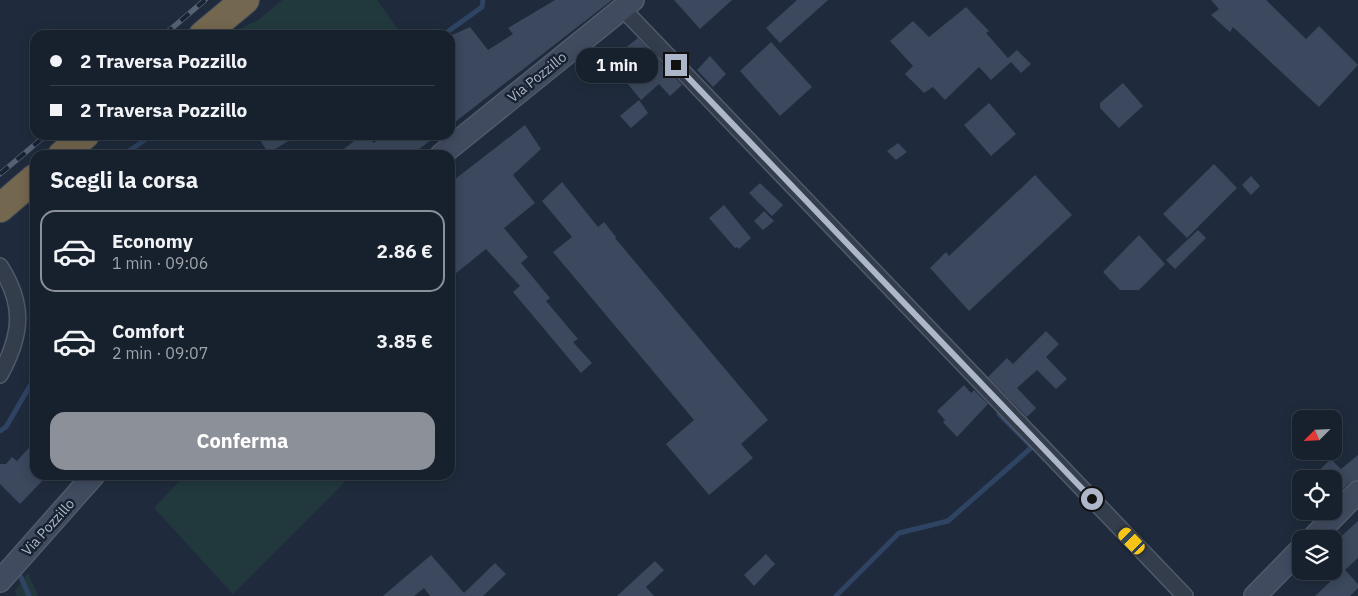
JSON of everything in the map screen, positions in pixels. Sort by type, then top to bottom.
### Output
[{"type":"highway","points":[[209,30],[245,0]]},
{"type":"highway","points":[[68,150],[79,140]]},
{"type":"highway","points":[[0,208],[30,182]]},
{"type":"main road","name":"Via Pozzillo","points":[[447,150],[628,4]]},
{"type":"main road","name":"Via Pozzillo","points":[[1,578],[89,480]]},
{"type":"main road","points":[[1321,530],[1358,492]]},
{"type":"main road","points":[[1255,596],[1292,558]]},
{"type":"street","points":[[628,4],[1185,596]]},
{"type":"street","points":[[0,266],[15,294],[18,312],[14,346],[0,375]]},
{"type":"green space","points":[[282,0],[377,0],[398,30],[237,30],[258,20]]},
{"type":"green space","points":[[180,480],[347,480],[233,594],[154,508]]},
{"type":"green space","points":[[28,573],[38,596],[17,596],[15,591]]},
{"type":"building","points":[[555,0],[612,0],[455,122],[455,34],[470,27],[488,50],[513,34],[508,28]]},
{"type":"building","points":[[674,0],[732,0],[700,29]]},
{"type":"building","points":[[797,0],[828,0],[780,43],[766,28]]},
{"type":"building","points":[[1211,0],[1266,0],[1306,39],[1319,26],[1358,65],[1319,107],[1233,27],[1230,32],[1211,15],[1219,9]]},
{"type":"building","points":[[966,7],[989,31],[986,33],[1008,58],[1017,50],[1031,64],[1021,73],[1011,62],[991,80],[979,67],[945,100],[933,87],[924,93],[905,74],[913,66],[890,41],[913,21],[929,37]]},
{"type":"building","points":[[638,38],[682,85],[670,96],[659,84],[641,100],[609,61]]},
{"type":"building","points":[[771,42],[812,87],[780,116],[740,71]]},
{"type":"building","points":[[710,56],[726,74],[713,87],[697,70]]},
{"type":"building","points":[[1123,83],[1143,106],[1119,128],[1100,108],[1100,103]]},
{"type":"building","points":[[639,100],[648,113],[631,128],[620,116]]},
{"type":"building","points":[[989,103],[1016,134],[991,156],[964,125]]},
{"type":"building","points":[[525,125],[541,149],[513,175],[535,203],[504,228],[528,257],[521,263],[550,298],[546,301],[578,339],[573,342],[592,363],[581,373],[513,292],[520,286],[486,249],[455,274],[455,179]]},
{"type":"building","points":[[260,140],[290,140],[273,150],[266,150]]},
{"type":"building","points":[[356,140],[371,140],[374,143],[378,140],[431,140],[418,150],[342,150]]},
{"type":"building","points":[[898,143],[907,152],[896,160],[887,151]]},
{"type":"building","points":[[1214,164],[1237,188],[1187,238],[1163,214]]},
{"type":"building","points":[[1035,175],[1072,215],[969,311],[930,268],[946,252],[949,256]]},
{"type":"building","points":[[1251,176],[1260,186],[1251,195],[1242,185]]},
{"type":"building","points":[[562,182],[598,227],[604,222],[615,238],[768,420],[741,444],[753,458],[709,495],[666,444],[694,420],[553,252],[572,237],[542,201]]},
{"type":"building","points":[[760,183],[783,205],[772,216],[749,193]]},
{"type":"building","points":[[724,205],[751,238],[739,249],[735,248],[709,218]]},
{"type":"building","points":[[764,211],[774,221],[763,230],[754,221]]},
{"type":"building","points":[[1198,230],[1206,238],[1175,269],[1166,260]]},
{"type":"building","points":[[1139,235],[1165,264],[1139,290],[1120,290],[1103,272]]},
{"type":"building","points":[[1046,331],[1059,344],[1046,357],[1067,379],[1056,389],[1037,370],[1017,388],[1036,408],[1027,417],[988,377],[1007,358],[1013,364]]},
{"type":"building","points":[[964,385],[971,393],[974,390],[988,404],[957,437],[943,422],[945,420],[937,411]]},
{"type":"building","points":[[30,447],[30,480],[43,480],[20,504],[0,484],[0,464],[6,464],[12,457],[17,461]]},
{"type":"building","points":[[1358,455],[1358,480],[1349,483],[1342,490],[1342,470],[1319,470],[1330,460],[1341,469]]},
{"type":"building","points":[[1358,521],[1358,558],[1345,570],[1358,584],[1358,588],[1350,596],[1315,596],[1332,580],[1342,580],[1342,536]]},
{"type":"building","points":[[766,554],[775,564],[754,586],[744,575]]},
{"type":"building","points":[[431,555],[464,593],[495,563],[506,574],[483,596],[430,596],[424,588],[414,596],[383,596]]},
{"type":"building","points":[[655,561],[664,570],[646,587],[654,596],[617,596]]},
{"type":"waterway","points":[[450,30],[482,7],[483,0]]},
{"type":"waterway","points":[[130,150],[145,140]]},
{"type":"waterway","points":[[0,431],[6,427],[30,386]]},
{"type":"waterway","points":[[836,596],[899,533],[948,521],[1032,447],[999,414]]},
{"type":"waterway","points":[[21,577],[29,596]]},
{"type":"railway","points":[[170,30],[205,0]]},
{"type":"railway","points":[[0,174],[40,140]]},
{"type":"route","points":[[676,65],[1092,499]]}]
